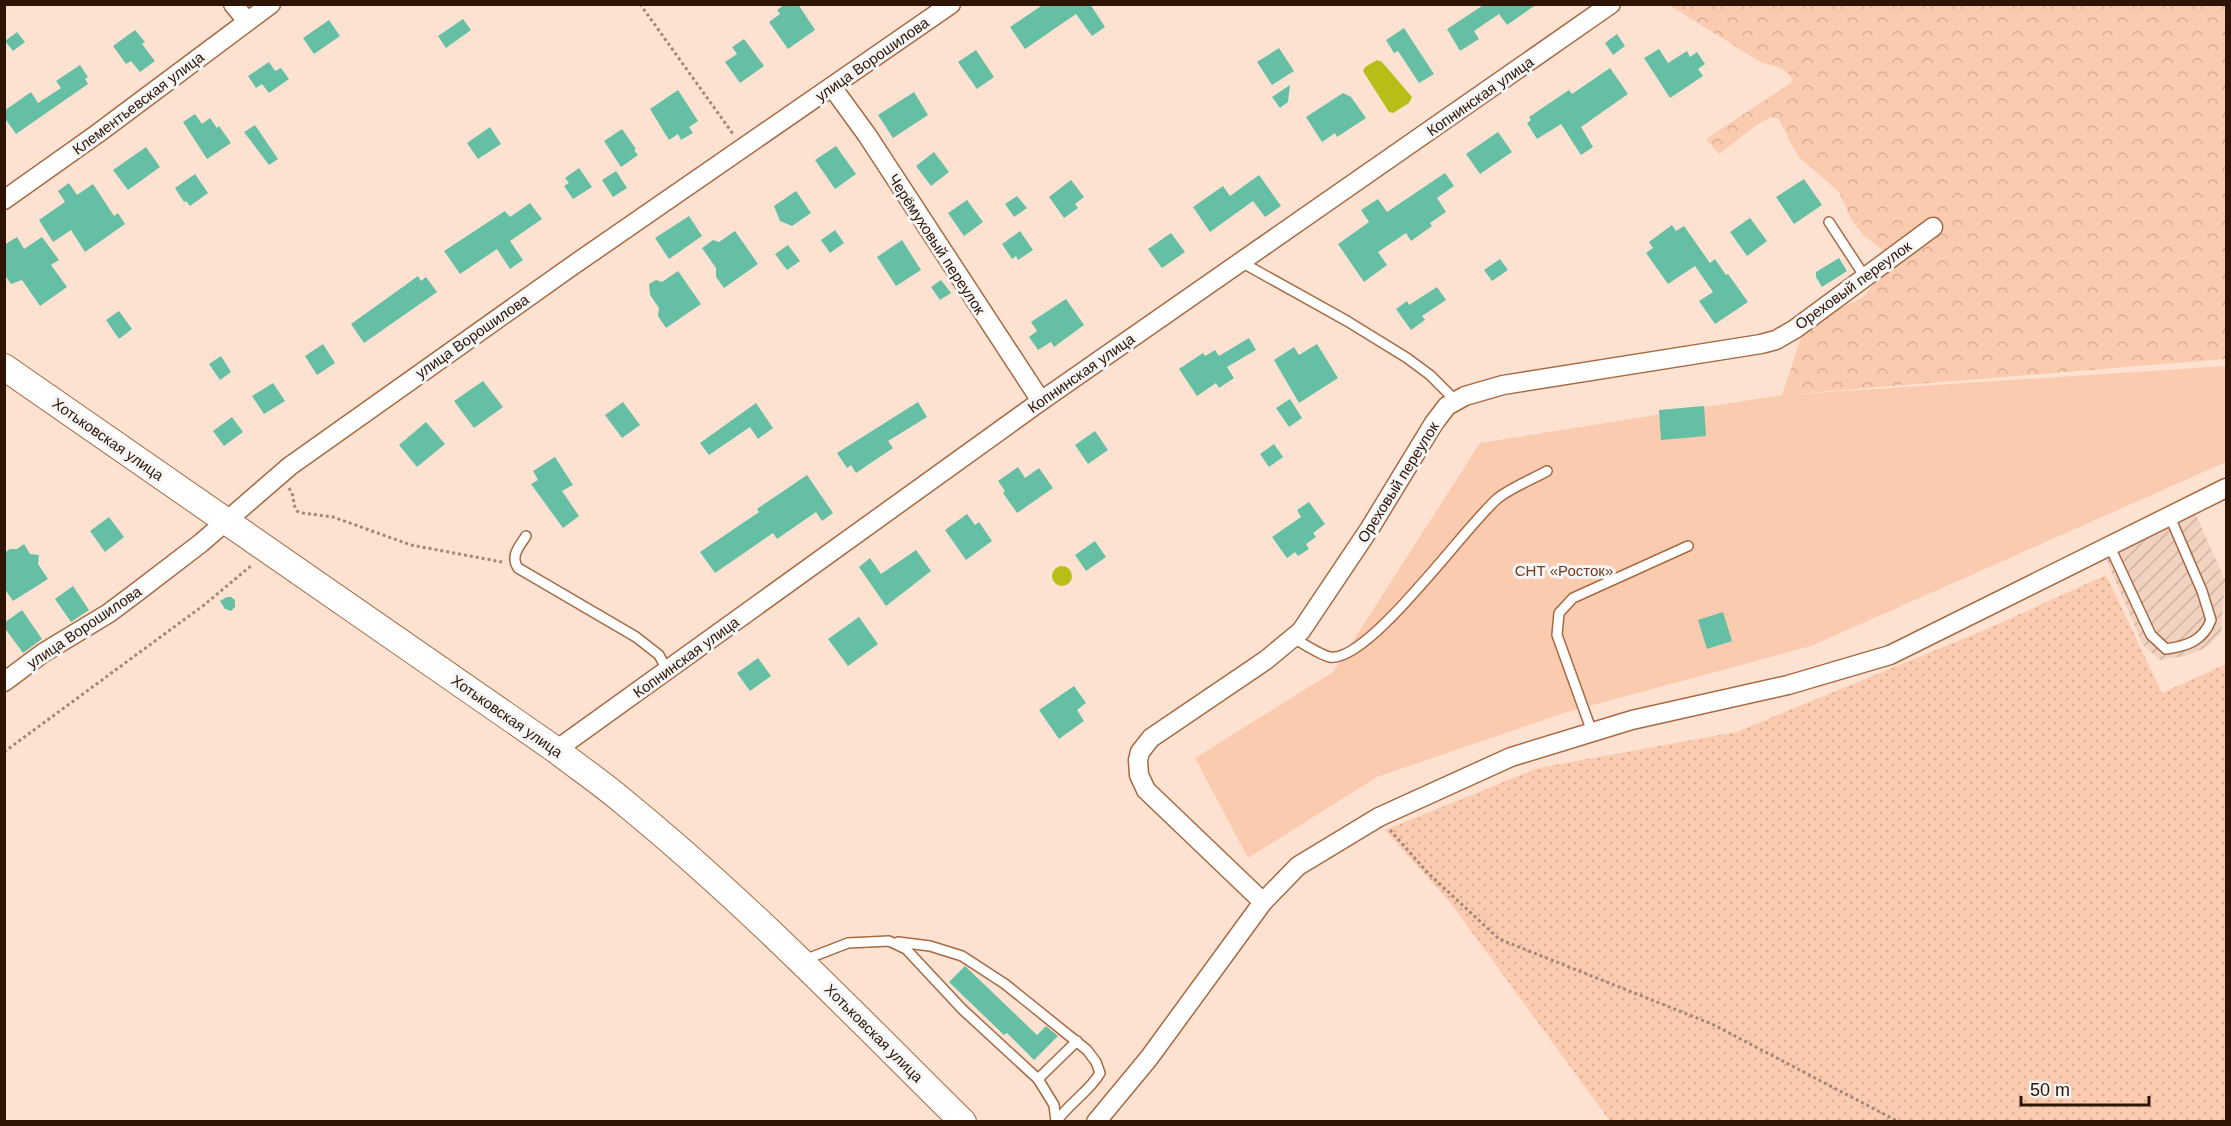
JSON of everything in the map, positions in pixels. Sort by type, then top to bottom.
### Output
[{"type":"main road","name":"Хотьковская улица","points":[[4,367],[556,750],[624,802],[694,862],[800,961],[963,1122]]},
{"type":"street","points":[[233,4],[247,21]]},
{"type":"street","name":"Клементьевская улица","points":[[4,200],[97,134],[271,4]]},
{"type":"street","name":"улица Ворошилова","points":[[4,682],[44,653],[109,613],[201,543],[278,476],[572,266],[951,4]]},
{"type":"street","name":"Копнинская улица","points":[[556,750],[1041,401],[1611,4]]},
{"type":"street","name":"Черёмуховый переулок","points":[[832,87],[867,135],[1041,401]]},
{"type":"street","name":"Ореховый переулок","points":[[1263,902],[1146,790],[1139,775],[1140,752],[1168,726],[1266,660],[1301,631],[1370,528],[1434,423],[1447,406],[1465,396],[1503,385],[1769,342],[1795,329],[1933,227]]},
{"type":"street","points":[[1096,1122],[1149,1058],[1263,902],[1298,866],[1379,817],[1511,757],[1632,720],[1788,685],[1890,655],[2226,488]]},
{"type":"lane","points":[[1829,222],[1864,277]]},
{"type":"lane","points":[[1240,262],[1347,321],[1407,358],[1430,375],[1456,401]]},
{"type":"lane","points":[[1293,638],[1331,657],[1351,652],[1416,591],[1499,497],[1546,471]]},
{"type":"lane","points":[[2109,547],[2151,636],[2166,649],[2188,645],[2207,632],[2211,620],[2202,591],[2170,517]]},
{"type":"lane","points":[[526,536],[515,554],[514,563],[518,568],[644,642],[659,655],[668,670]]},
{"type":"lane","points":[[1592,732],[1557,635],[1559,613],[1573,598],[1688,546]]},
{"type":"lane","points":[[890,941],[906,949],[962,1009],[1038,1079],[1054,1105],[1056,1122]]},
{"type":"lane","points":[[800,961],[849,943],[890,941],[930,946],[962,956],[1005,984],[1077,1041],[1096,1062],[1100,1073],[1095,1082],[1066,1107],[1056,1122]]},
{"type":"lane","points":[[1038,1079],[1077,1041]]},
{"type":"path","points":[[640,4],[743,148]]},
{"type":"path","points":[[278,476],[289,487],[297,511],[333,517],[411,545],[514,563]]},
{"type":"path","points":[[4,752],[204,605],[256,562]]},
{"type":"path","points":[[1379,817],[1428,873],[1498,939],[1712,1024],[1899,1122]]},
{"type":"shaded area","points":[[1377,60],[1382,62],[1412,97],[1409,103],[1393,113],[1389,112],[1363,71],[1365,67]]},
{"type":"shaded area","points":[[2196,515],[2225,580],[2221,633],[2207,647],[2185,656],[2160,660],[2143,645],[2106,559]]},
{"type":"shaded area","points":[[1058,566],[1066,566],[1072,572],[1072,580],[1066,586],[1058,586],[1052,580],[1052,572]]},
{"type":"green space","points":[[1669,5],[2226,5],[2226,359],[1782,395],[1801,338],[1815,323],[1862,298],[1884,272],[1887,260],[1884,251],[1863,235],[1851,219],[1839,192],[1800,158],[1779,119],[1771,117],[1758,124],[1719,154],[1706,139],[1791,83],[1792,79],[1783,69],[1762,63]]},
{"type":"green space","name":"СНТ «Росток»","points":[[2226,366],[2226,462],[1811,646],[1567,712],[1377,777],[1248,858],[1195,758],[1333,672],[1480,443],[1782,395]]},
{"type":"green space","points":[[2106,575],[2162,693],[2226,664],[2226,1121],[1610,1121],[1449,901],[1385,830],[1538,768],[1736,732],[1987,629]]},
{"type":"building","points":[[785,4],[798,4],[815,30],[788,49],[769,22],[780,14],[777,10]]},
{"type":"building","points":[[1044,4],[1090,4],[1105,27],[1092,36],[1076,14],[1025,49],[1010,27]]},
{"type":"building","points":[[1485,4],[1537,4],[1507,25],[1499,14],[1474,31],[1479,39],[1460,51],[1447,29]]},
{"type":"building","points":[[463,19],[471,30],[446,48],[438,36]]},
{"type":"building","points":[[329,20],[340,36],[314,54],[303,38]]},
{"type":"building","points":[[1404,28],[1434,74],[1419,83],[1398,51],[1394,53],[1386,40]]},
{"type":"building","points":[[135,30],[145,42],[142,44],[155,61],[140,72],[131,61],[126,64],[113,46]]},
{"type":"building","points":[[17,32],[25,42],[13,51],[5,41]]},
{"type":"building","points":[[1617,34],[1625,46],[1613,55],[1605,43]]},
{"type":"building","points":[[744,39],[764,66],[740,83],[725,62],[737,54],[732,47]]},
{"type":"building","points":[[1279,48],[1294,71],[1272,85],[1257,62]]},
{"type":"building","points":[[1659,49],[1668,63],[1687,51],[1690,57],[1697,52],[1705,64],[1698,69],[1703,76],[1670,98],[1644,58]]},
{"type":"building","points":[[976,50],[994,77],[977,89],[958,62]]},
{"type":"building","points":[[269,62],[275,71],[281,68],[289,79],[269,93],[262,84],[256,88],[248,76]]},
{"type":"building","points":[[80,65],[88,77],[85,79],[88,84],[16,134],[4,117],[4,111],[31,92],[38,103],[61,88],[56,81]]},
{"type":"building","points":[[1610,68],[1628,94],[1581,127],[1593,147],[1581,155],[1561,124],[1537,139],[1527,123],[1531,120],[1529,117],[1569,90],[1572,94]]},
{"type":"building","points":[[1290,85],[1288,102],[1280,108],[1272,97]]},
{"type":"building","points":[[678,90],[698,121],[689,127],[693,133],[681,140],[678,134],[669,140],[650,109]]},
{"type":"building","points":[[914,92],[928,115],[893,138],[878,115]]},
{"type":"building","points":[[1343,93],[1351,97],[1366,118],[1337,137],[1335,133],[1322,142],[1306,117]]},
{"type":"building","points":[[195,114],[202,124],[210,118],[231,143],[207,159],[183,122]]},
{"type":"building","points":[[255,125],[278,159],[269,165],[244,132]]},
{"type":"building","points":[[490,127],[501,144],[478,159],[467,143]]},
{"type":"building","points":[[622,129],[638,155],[621,167],[604,141]]},
{"type":"building","points":[[1498,132],[1512,152],[1480,174],[1466,154]]},
{"type":"building","points":[[836,146],[856,174],[835,189],[815,160]]},
{"type":"building","points":[[146,147],[160,167],[128,190],[113,170]]},
{"type":"building","points":[[934,152],[949,172],[931,186],[916,166]]},
{"type":"building","points":[[579,168],[592,187],[573,199],[564,186],[569,183],[565,178]]},
{"type":"building","points":[[616,171],[627,188],[613,197],[602,180]]},
{"type":"building","points":[[1445,173],[1454,186],[1437,198],[1446,212],[1430,223],[1432,226],[1411,241],[1406,233],[1378,252],[1387,265],[1364,282],[1338,244],[1369,222],[1361,210],[1378,199],[1387,212]]},
{"type":"building","points":[[195,174],[208,193],[190,206],[186,201],[184,202],[175,188]]},
{"type":"building","points":[[1259,175],[1281,206],[1265,217],[1253,201],[1210,232],[1193,207],[1223,186],[1230,196]]},
{"type":"building","points":[[1804,179],[1822,205],[1794,224],[1776,197]]},
{"type":"building","points":[[1071,180],[1084,197],[1075,204],[1078,208],[1064,218],[1049,197]]},
{"type":"building","points":[[69,183],[77,195],[93,184],[114,216],[118,213],[125,224],[85,252],[71,230],[53,242],[39,220],[65,202],[58,191]]},
{"type":"building","points":[[796,191],[811,213],[792,226],[780,221],[774,206]]},
{"type":"building","points":[[1017,196],[1027,208],[1014,217],[1005,204]]},
{"type":"building","points":[[967,200],[983,222],[964,236],[948,213]]},
{"type":"building","points":[[530,203],[542,219],[510,241],[523,260],[510,269],[497,249],[460,274],[444,251],[505,211],[510,217]]},
{"type":"building","points":[[689,216],[702,236],[669,259],[655,238]]},
{"type":"building","points":[[1750,218],[1767,241],[1747,256],[1730,232]]},
{"type":"building","points":[[1672,225],[1676,231],[1684,226],[1710,263],[1715,259],[1748,302],[1715,324],[1699,301],[1713,292],[1695,266],[1668,284],[1646,253],[1653,248],[1649,242]]},
{"type":"building","points":[[835,230],[844,243],[830,253],[821,240]]},
{"type":"building","points":[[735,231],[758,264],[724,288],[716,277],[716,268],[702,248],[713,240],[719,242]]},
{"type":"building","points":[[1020,231],[1033,250],[1018,260],[1016,256],[1012,259],[1002,244]]},
{"type":"building","points":[[1171,233],[1185,252],[1162,268],[1148,249]]},
{"type":"building","points":[[17,237],[24,249],[42,237],[59,260],[51,265],[67,287],[40,306],[22,280],[11,284],[4,274],[4,245]]},
{"type":"building","points":[[902,240],[921,270],[896,286],[877,257]]},
{"type":"building","points":[[788,245],[800,261],[787,270],[775,254]]},
{"type":"building","points":[[1839,258],[1847,271],[1822,287],[1816,277],[1816,272]]},
{"type":"building","points":[[1500,259],[1508,270],[1492,281],[1484,270]]},
{"type":"building","points":[[678,271],[701,304],[666,328],[658,316],[659,308],[650,295],[649,284],[656,280],[662,282]]},
{"type":"building","points":[[418,276],[421,281],[426,277],[437,292],[364,343],[351,324]]},
{"type":"building","points":[[941,280],[951,293],[940,300],[931,287]]},
{"type":"building","points":[[1437,287],[1446,300],[1422,316],[1425,320],[1411,330],[1396,309],[1407,301],[1409,305]]},
{"type":"building","points":[[1066,299],[1084,325],[1054,347],[1051,342],[1038,350],[1029,337],[1037,331],[1031,322]]},
{"type":"building","points":[[119,311],[132,329],[119,339],[106,320]]},
{"type":"building","points":[[1249,338],[1256,350],[1227,367],[1234,378],[1219,388],[1216,383],[1197,396],[1179,369],[1203,353],[1205,356],[1215,350],[1219,356]]},
{"type":"building","points":[[323,344],[335,363],[317,375],[305,356]]},
{"type":"building","points":[[1317,344],[1338,378],[1299,403],[1274,360],[1294,347],[1299,355]]},
{"type":"building","points":[[221,356],[231,372],[220,380],[209,364]]},
{"type":"building","points":[[483,381],[503,407],[474,428],[454,401]]},
{"type":"building","points":[[273,383],[285,401],[264,414],[252,396]]},
{"type":"building","points":[[1290,399],[1302,418],[1289,427],[1276,408]]},
{"type":"building","points":[[623,402],[640,425],[622,438],[605,415]]},
{"type":"building","points":[[918,402],[927,417],[888,441],[893,448],[856,473],[851,465],[847,468],[837,453]]},
{"type":"building","points":[[756,403],[773,428],[758,439],[750,427],[709,455],[700,443]]},
{"type":"building","points":[[1704,406],[1706,436],[1661,440],[1659,410]]},
{"type":"building","points":[[232,417],[243,432],[224,446],[213,431]]},
{"type":"building","points":[[426,422],[445,444],[417,467],[399,445]]},
{"type":"building","points":[[1095,431],[1108,450],[1088,464],[1075,445]]},
{"type":"building","points":[[1274,444],[1283,457],[1269,467],[1260,454]]},
{"type":"building","points":[[555,457],[573,485],[562,491],[579,516],[563,528],[531,484],[538,480],[533,471]]},
{"type":"building","points":[[1018,467],[1025,478],[1039,468],[1053,488],[1017,513],[1003,493],[1005,491],[998,481]]},
{"type":"building","points":[[807,475],[833,513],[822,521],[816,512],[777,539],[773,533],[715,573],[700,552],[759,512],[757,509]]},
{"type":"building","points":[[1309,502],[1325,524],[1313,533],[1316,537],[1306,544],[1309,549],[1298,556],[1295,552],[1287,558],[1272,537],[1301,517],[1297,510]]},
{"type":"building","points":[[967,514],[975,525],[979,522],[992,541],[966,560],[945,530]]},
{"type":"building","points":[[109,517],[124,537],[105,552],[90,531]]},
{"type":"building","points":[[1095,541],[1106,557],[1086,571],[1075,555]]},
{"type":"building","points":[[24,544],[30,554],[39,555],[38,564],[48,579],[13,601],[4,588],[4,553]]},
{"type":"building","points":[[916,550],[931,571],[886,606],[859,567],[870,558],[881,574]]},
{"type":"building","points":[[73,586],[89,610],[71,622],[55,599]]},
{"type":"building","points":[[227,597],[235,600],[235,607],[231,611],[225,609],[220,601]]},
{"type":"building","points":[[22,610],[42,639],[23,653],[4,627],[4,623]]},
{"type":"building","points":[[1723,612],[1732,641],[1707,649],[1698,620]]},
{"type":"building","points":[[859,617],[878,644],[848,666],[828,639]]},
{"type":"building","points":[[758,658],[771,676],[750,691],[737,673]]},
{"type":"building","points":[[1074,686],[1086,703],[1077,710],[1084,721],[1059,739],[1039,710]]},
{"type":"building","points":[[965,966],[1037,1035],[1046,1026],[1058,1036],[1034,1060],[1007,1033],[1004,1035],[949,982]]}]
